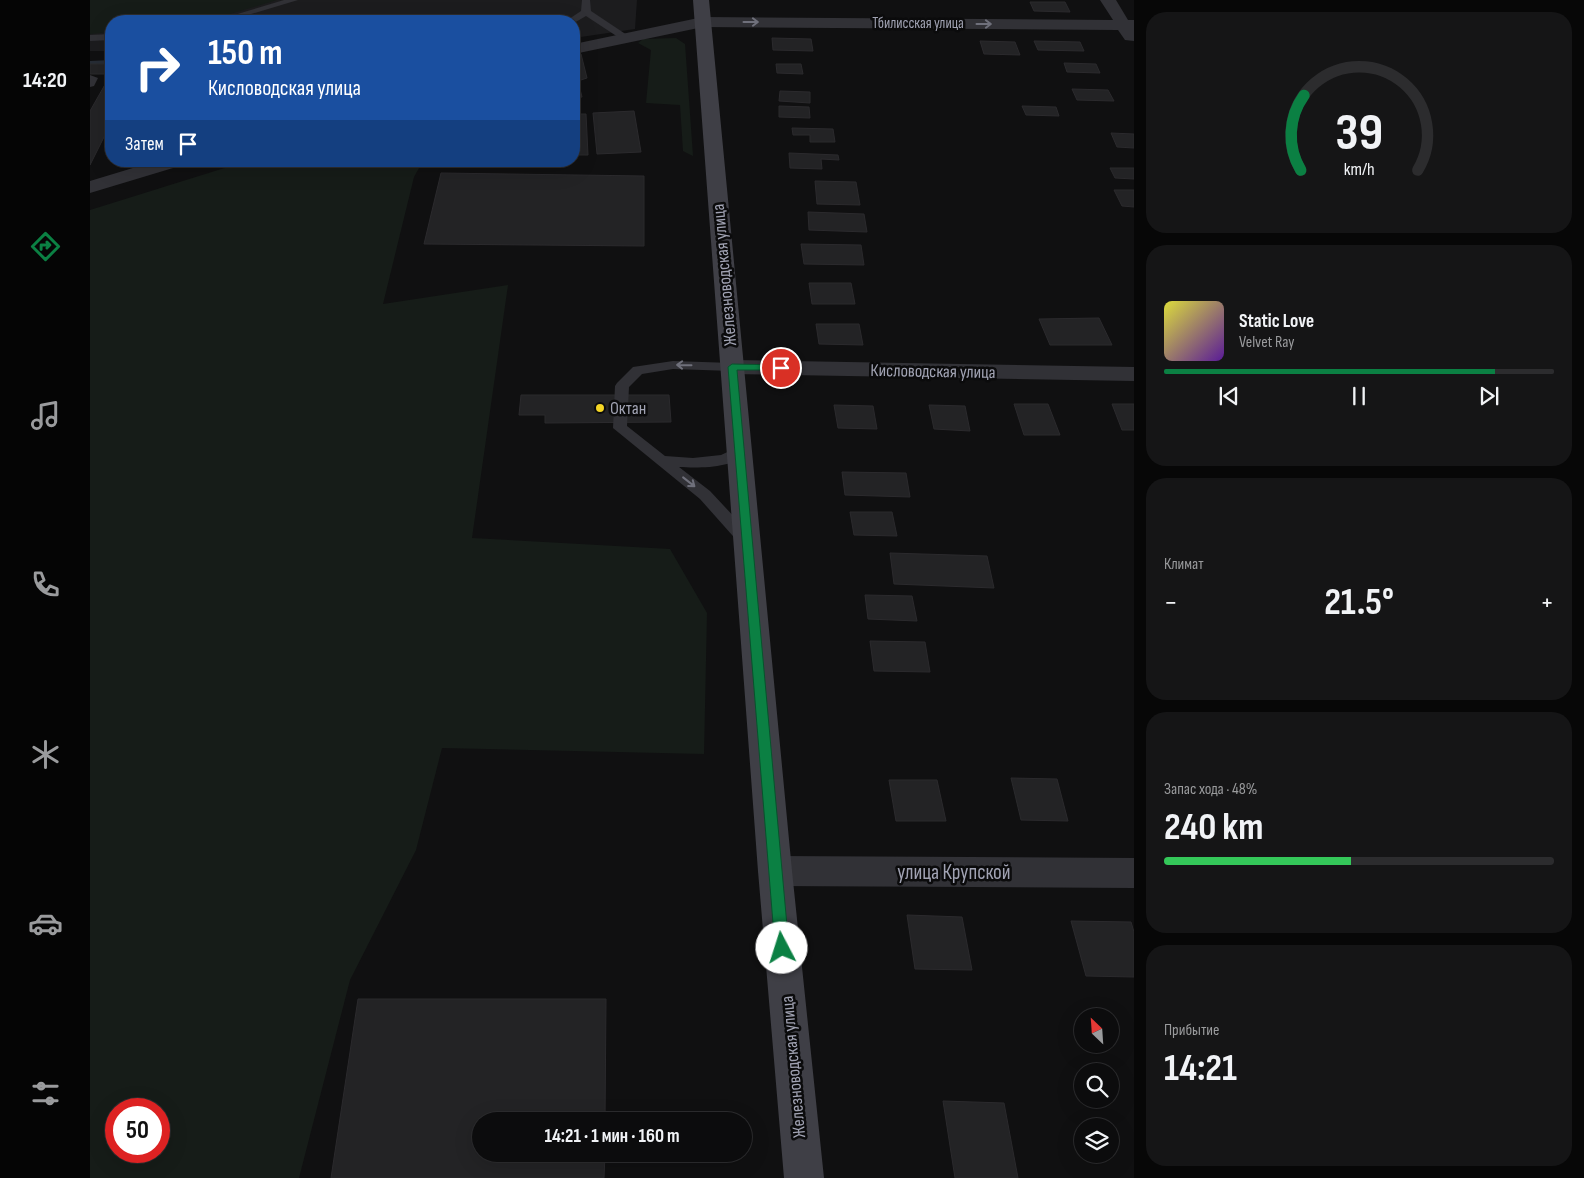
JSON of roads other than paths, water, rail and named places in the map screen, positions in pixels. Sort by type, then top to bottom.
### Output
[{"type":"main road","name":"Железноводская улица","points":[[702,11],[775,871],[804,1178]]},
{"type":"street","points":[[1108,0],[1128,24],[1134,43]]},
{"type":"street","name":"Тбилисская улица","points":[[580,47],[624,36],[702,11],[1128,24]]},
{"type":"street","points":[[90,187],[156,167]]},
{"type":"street","name":"Кисловодская улица","points":[[732,367],[1134,374]]},
{"type":"street","name":"улица Крупской","points":[[775,871],[1134,873]]},
{"type":"lane","points":[[240,15],[294,0]]},
{"type":"lane","points":[[586,0],[586,12]]},
{"type":"lane","points":[[580,15],[586,12]]},
{"type":"lane","points":[[586,12],[624,36]]},
{"type":"lane","points":[[90,38],[105,37]]},
{"type":"lane","points":[[90,78],[93,78],[90,84]]},
{"type":"lane","points":[[732,367],[673,365],[638,370],[622,386],[620,428],[706,495],[747,540]]},
{"type":"lane","points":[[662,461],[724,460],[739,452]]},
{"type":"waterway","points":[[90,63],[105,62]]},
{"type":"place","name":"Октан","points":[[600,408]]}]
